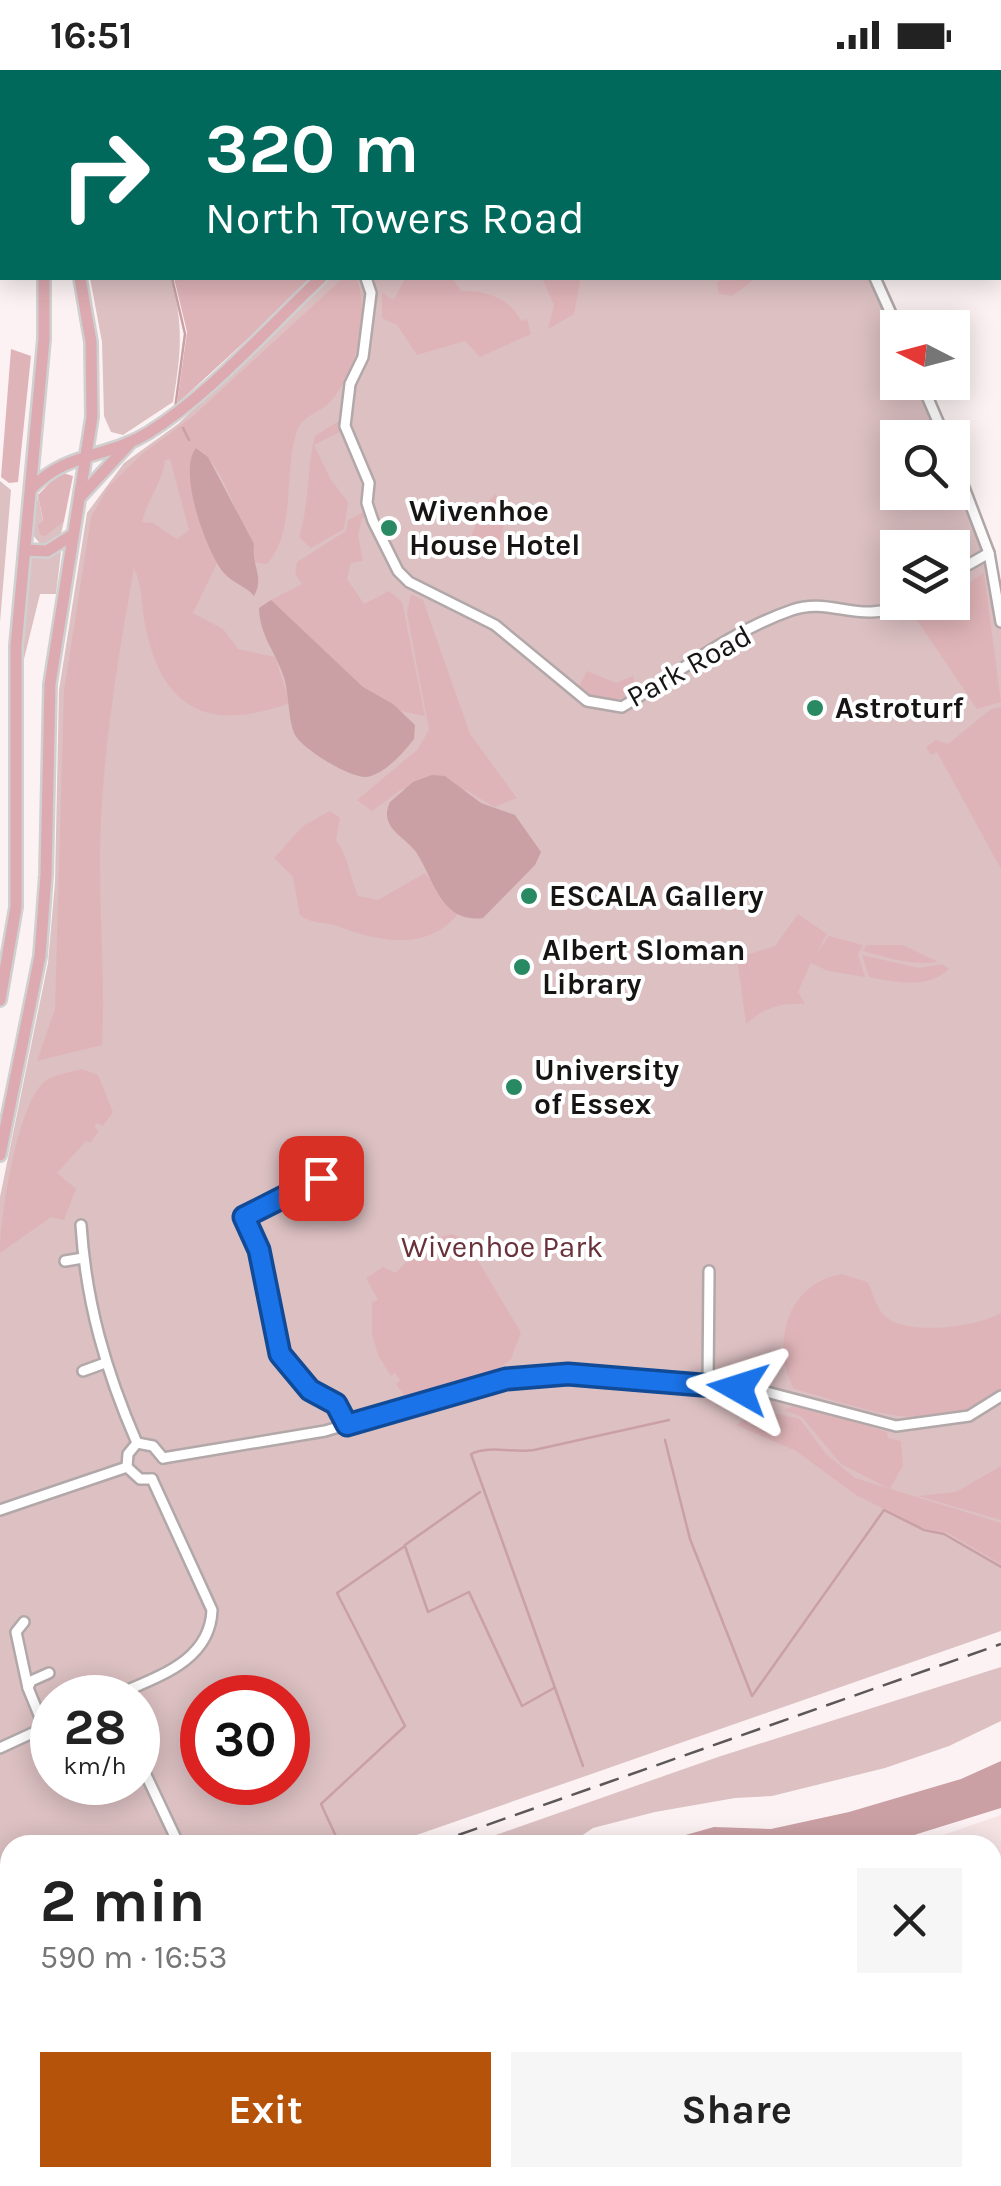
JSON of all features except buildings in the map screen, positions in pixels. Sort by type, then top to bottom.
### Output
[{"type":"main road","points":[[0,1000],[16,908],[16,646],[44,339],[44,280]]},
{"type":"main road","points":[[0,1155],[32,1008],[44,917],[50,684],[92,417],[92,342],[80,280]]},
{"type":"main road","points":[[78,500],[129,444],[174,414],[320,280]]},
{"type":"main road","points":[[92,417],[98,432],[113,446]]},
{"type":"main road","points":[[31,489],[53,467],[129,444]]},
{"type":"main road","points":[[25,550],[48,551],[71,536]]},
{"type":"street","name":"Park Road","points":[[367,280],[371,293],[363,357],[350,384],[345,426],[369,483],[366,503],[390,557],[409,582],[495,626],[588,701],[622,706],[714,649],[789,610],[829,607],[872,614],[880,611]]},
{"type":"street","points":[[876,280],[889,310]]},
{"type":"street","points":[[970,503],[989,553],[1001,622]]},
{"type":"street","points":[[970,564],[989,553]]},
{"type":"street","points":[[321,1178],[244,1217],[259,1250],[280,1354],[310,1390],[336,1404],[347,1425]]},
{"type":"street","points":[[80,1226],[105,1363],[137,1443]]},
{"type":"street","points":[[65,1261],[83,1258]]},
{"type":"street","points":[[708,1384],[709,1271]]},
{"type":"street","points":[[83,1371],[105,1363]]},
{"type":"street","points":[[163,1458],[260,1444],[347,1425],[506,1379],[568,1374],[784,1394],[896,1426],[969,1416],[1001,1396]]},
{"type":"street","points":[[127,1467],[140,1479],[152,1478],[161,1470],[163,1458],[153,1446],[137,1443]]},
{"type":"street","points":[[127,1467],[128,1454],[137,1443]]},
{"type":"street","points":[[4,1507],[127,1467]]},
{"type":"street","points":[[152,1478],[193,1556],[212,1610],[211,1628],[200,1648],[184,1663],[159,1675]]},
{"type":"street","points":[[24,1622],[16,1632],[21,1668],[30,1692]]},
{"type":"street","points":[[9,1668],[21,1668]]},
{"type":"street","points":[[28,1688],[31,1681],[49,1673]]},
{"type":"street","points":[[0,1748],[30,1734]]},
{"type":"street","points":[[160,1805],[174,1835]]},
{"type":"shaded area","points":[[174,280],[312,280],[177,404],[187,332]]},
{"type":"shaded area","points":[[341,280],[357,280],[362,309],[354,358],[331,401],[303,421],[297,431],[286,518],[267,564],[255,562],[223,482],[206,455],[196,448],[196,510],[217,563],[193,613],[223,629],[238,649],[275,657],[290,703],[238,715],[215,714],[179,697],[154,658],[134,568],[113,694],[103,789],[102,1045],[37,1061],[55,1009],[64,691],[91,517],[109,486],[142,454],[192,417]],"holes":[[[170,459],[189,530],[177,539],[153,523],[142,522],[165,460]]]},
{"type":"shaded area","points":[[404,280],[453,280],[461,291],[496,297],[511,306],[521,321],[527,319],[531,334],[480,357],[465,341],[417,355],[397,325],[382,318],[382,293],[394,300]]},
{"type":"shaded area","points":[[543,280],[579,280],[574,314],[548,329],[554,305]]},
{"type":"shaded area","points":[[753,280],[732,296],[719,294],[717,283]]},
{"type":"shaded area","points":[[11,349],[31,356],[18,482],[9,483],[1,477]]},
{"type":"shaded area","points":[[342,419],[344,430],[314,445],[331,480],[348,502],[344,529],[311,548],[299,537],[315,436]]},
{"type":"shaded area","points":[[196,448],[208,457],[254,544],[258,583],[254,596],[223,572],[209,547],[192,492],[191,459]]},
{"type":"shaded area","points":[[60,472],[73,476],[64,521],[45,536],[40,535],[38,525],[43,521],[38,495]]},
{"type":"shaded area","points":[[496,494],[506,515],[500,542],[462,560],[483,506]]},
{"type":"shaded area","points":[[365,511],[368,516],[362,519],[358,535],[363,561],[351,563],[347,579],[364,604],[389,591],[402,602],[425,716],[400,711],[363,687],[271,600],[302,584],[295,574],[297,562],[346,531],[348,520]]},
{"type":"shaded area","points":[[984,573],[1001,702],[977,709],[917,620],[970,620],[970,582]]},
{"type":"shaded area","points":[[411,594],[423,600],[470,734],[517,798],[494,807],[466,790],[402,789],[372,811],[357,800],[417,750],[429,730],[407,613]]},
{"type":"shaded area","points":[[271,600],[363,687],[393,704],[415,725],[414,739],[380,772],[366,777],[349,773],[315,754],[294,733],[285,679],[260,618],[259,608]]},
{"type":"shaded area","points":[[587,671],[616,683],[633,676],[638,693],[599,701],[584,696],[577,690]]},
{"type":"shaded area","points":[[1001,707],[1001,869],[937,752],[931,755],[926,747],[936,740],[948,744],[991,709]]},
{"type":"shaded area","points":[[432,775],[445,776],[481,803],[515,815],[541,852],[535,865],[483,918],[469,918],[448,907],[416,852],[387,818],[390,802],[413,782]]},
{"type":"shaded area","points":[[330,811],[340,818],[336,840],[358,896],[378,900],[425,873],[458,914],[431,934],[401,940],[368,936],[300,915],[293,877],[274,858],[303,826]]},
{"type":"shaded area","points":[[798,914],[827,934],[816,954],[829,936],[863,945],[858,954],[865,977],[828,971],[811,963],[798,992],[805,1004],[772,1008],[746,1024],[737,958],[775,946]]},
{"type":"shaded area","points":[[866,945],[903,945],[938,962],[891,959],[863,951]]},
{"type":"shaded area","points":[[862,955],[919,968],[942,964],[949,969],[931,980],[890,981],[869,977]]},
{"type":"shaded area","points":[[82,1069],[98,1075],[113,1112],[103,1126],[97,1123],[94,1127],[99,1131],[90,1143],[86,1141],[57,1173],[76,1189],[64,1220],[51,1217],[0,1253],[7,1187],[19,1135],[35,1093],[45,1081]]},
{"type":"shaded area","points":[[452,1234],[467,1242],[521,1333],[511,1359],[498,1369],[405,1397],[396,1384],[400,1380],[395,1373],[391,1376],[378,1355],[372,1334],[372,1302],[378,1300],[366,1278],[383,1267],[396,1273],[405,1263],[444,1246],[442,1236]]},
{"type":"shaded area","points":[[842,1274],[867,1282],[883,1314],[896,1323],[943,1327],[1001,1313],[1001,1389],[976,1405],[926,1417],[874,1411],[794,1389],[784,1352],[789,1317],[808,1289]]},
{"type":"shaded area","points":[[796,1404],[887,1432],[888,1438],[901,1441],[903,1465],[890,1489],[841,1464],[802,1417],[784,1410]]},
{"type":"shaded area","points":[[759,1410],[800,1419],[826,1454],[855,1478],[1001,1523],[1001,1564],[948,1533],[919,1527],[856,1495],[796,1451],[736,1425]]},
{"type":"shaded area","points":[[1001,1466],[1001,1520],[918,1496],[956,1492]]},
{"type":"shaded area","points":[[1001,1761],[1001,1808],[914,1835],[686,1835],[714,1827],[771,1829],[849,1812],[961,1779]]},
{"type":"shaded area","points":[[1001,1815],[1001,1835],[943,1835]]},
{"type":"green space","points":[[90,280],[171,280],[180,340],[173,402],[123,435],[111,432],[104,416],[102,342]]},
{"type":"green space","name":"Wivenhoe Park","points":[[329,280],[876,280],[889,310],[880,310],[880,400],[929,400],[937,420],[880,420],[880,510],[970,510],[970,496],[1001,622],[1001,1631],[417,1835],[0,1835],[0,1197],[48,963],[55,882],[59,690],[87,513],[124,463],[178,424]]},
{"type":"green space","points":[[0,481],[11,490],[0,622]]},
{"type":"green space","points":[[38,495],[43,522],[51,527],[64,521],[60,538],[42,546],[32,534]]},
{"type":"green space","points":[[61,552],[56,594],[40,594],[21,659],[30,557]]},
{"type":"green space","points":[[1001,1667],[1001,1721],[949,1746],[885,1768],[772,1796],[735,1798],[655,1812],[593,1828],[583,1835],[496,1835],[718,1757]]},
{"type":"waterway","points":[[172,280],[185,334],[175,409]]},
{"type":"waterway","points":[[183,428],[189,440]]},
{"type":"waterway","points":[[583,1766],[471,1454],[485,1450],[534,1450],[669,1420]]},
{"type":"waterway","points":[[665,1440],[690,1539],[752,1696],[884,1510],[924,1530],[944,1534],[1001,1567]]},
{"type":"waterway","points":[[405,1545],[480,1492]]},
{"type":"waterway","points":[[335,1835],[321,1804],[405,1726],[337,1593],[405,1546],[428,1612],[469,1592],[522,1706],[554,1688]]},
{"type":"railway","points":[[458,1835],[1001,1644]]},
{"type":"place","name":"Wivenhoe House Hotel","points":[[389,528]]},
{"type":"place","name":"Astroturf","points":[[815,708]]},
{"type":"place","name":"ESCALA Gallery","points":[[529,896]]},
{"type":"place","name":"Albert Sloman Library","points":[[522,967]]},
{"type":"place","name":"University of Essex","points":[[514,1087]]},
{"type":"route","points":[[321,1178],[244,1217],[259,1250],[280,1354],[310,1390],[336,1404],[347,1425],[506,1379],[568,1374],[738,1388]]}]
